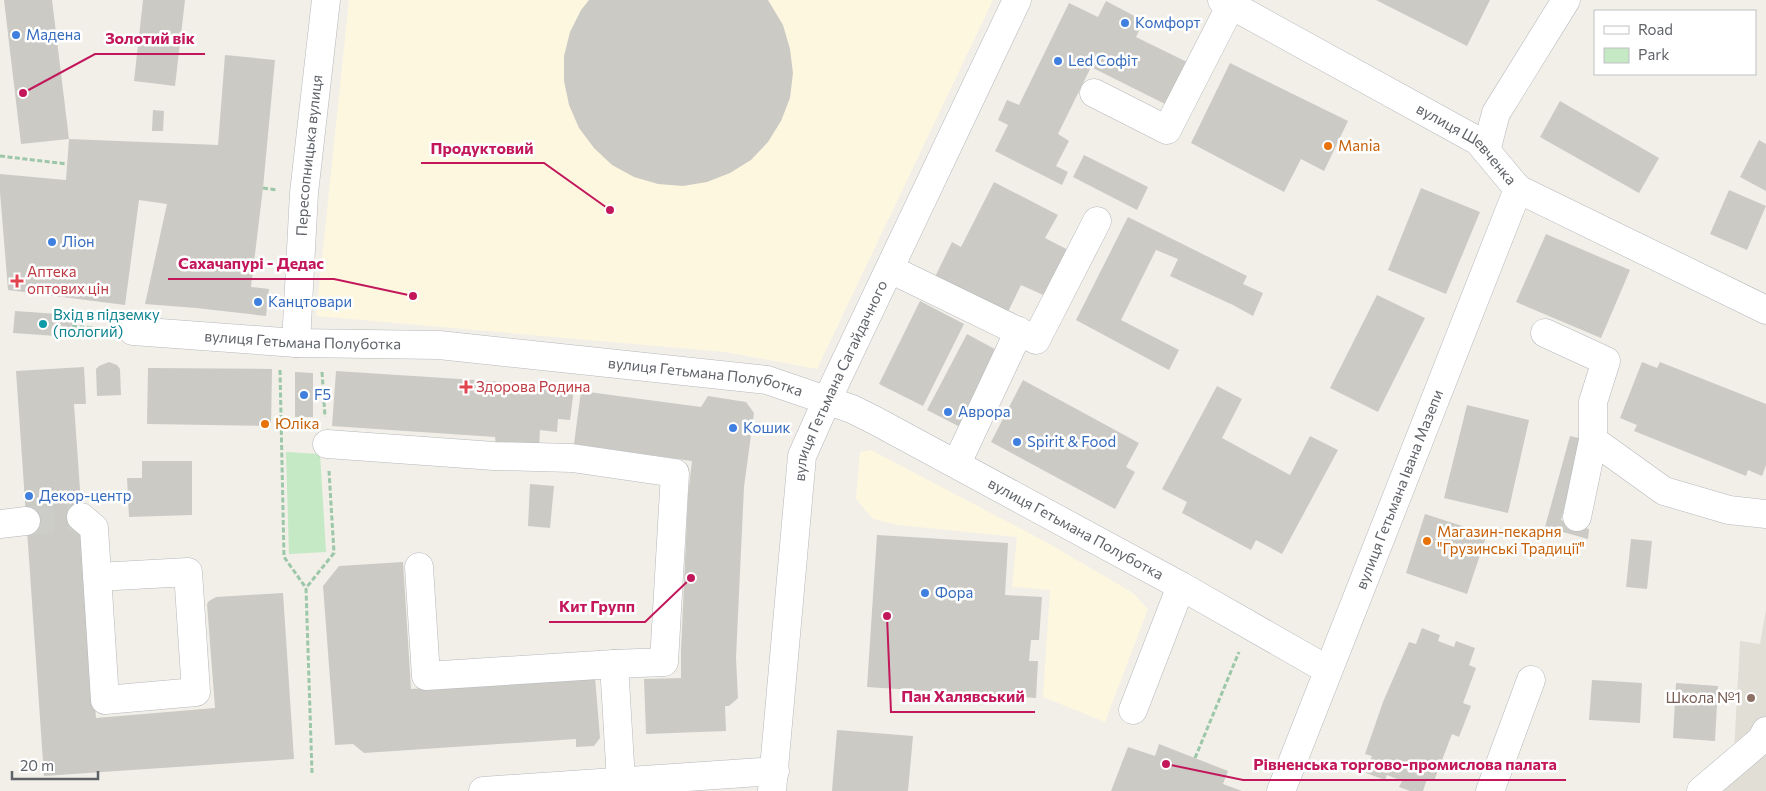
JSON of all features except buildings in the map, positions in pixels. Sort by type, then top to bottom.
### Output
[{"type":"street","name":"Пересопницька вулиця","points":[[296,352],[304,193],[326,0]]},
{"type":"street","name":"вулиця Гетьмана Сагайдачного","points":[[773,781],[802,456],[1017,0]]},
{"type":"street","points":[[1486,151],[1496,113],[1566,0]]},
{"type":"street","points":[[1094,93],[1167,130],[1226,2]]},
{"type":"street","name":"вулиця Шевченка","points":[[1226,2],[1478,141],[1518,189],[1766,310]]},
{"type":"street","name":"вулиця Гетьмана Івана Мазепи","points":[[1290,788],[1328,670],[1518,189]]},
{"type":"street","points":[[890,269],[1036,340],[1097,221]]},
{"type":"street","name":"вулиця Гетьмана Полуботка","points":[[133,331],[296,352],[449,346],[767,380],[852,409],[957,463],[1181,586],[1328,670]]},
{"type":"street","points":[[957,463],[1019,331]]},
{"type":"street","points":[[1544,333],[1606,361],[1593,402],[1593,440],[1577,518]]},
{"type":"street","points":[[1593,440],[1664,491],[1728,510],[1766,514]]},
{"type":"street","points":[[327,444],[494,456],[572,458],[675,473],[664,662],[426,676],[419,567]]},
{"type":"street","points":[[82,517],[94,528],[97,576],[105,700],[196,692],[188,572],[97,576]]},
{"type":"street","points":[[1133,710],[1181,586]]},
{"type":"street","points":[[614,664],[621,781]]},
{"type":"street","points":[[1490,791],[1531,680]]},
{"type":"street","points":[[1701,791],[1760,740],[1766,731]]},
{"type":"street","points":[[483,791],[621,781],[773,781]]},
{"type":"path","points":[[0,156],[67,164]]},
{"type":"path","points":[[72,326],[133,331]]},
{"type":"path","points":[[306,588],[334,553],[323,372],[296,352],[280,370],[284,557],[306,588],[312,773]]},
{"type":"path","points":[[1194,758],[1226,679],[1251,626]]},
{"type":"shaded area","points":[[349,0],[993,0],[817,369],[725,352],[316,316]]},
{"type":"shaded area","points":[[871,450],[1046,542],[1133,593],[1148,609],[1105,722],[1043,697],[1050,590],[1012,587],[1017,537],[898,525],[873,519],[856,499],[860,452]]},
{"type":"shaded area","name":"Школа №1","points":[[1766,610],[1766,791],[1687,791],[1734,752],[1740,641],[1760,644]]},
{"type":"green space","points":[[286,452],[320,454],[326,552],[289,554]]},
{"type":"tunnel","points":[[26,521],[81,517]]},
{"type":"place","name":"Комфорт","points":[[1125,23]]},
{"type":"place","name":"Мадена","points":[[16,35]]},
{"type":"place","name":"Led Софіт","points":[[1058,61]]},
{"type":"place","name":"Золотий вік","points":[[23,93]]},
{"type":"place","name":"Mania","points":[[1328,146]]},
{"type":"place","name":"Продуктовий","points":[[610,210]]},
{"type":"place","name":"Ліон","points":[[52,242]]},
{"type":"place","name":"Аптека оптових цін","points":[[17,281]]},
{"type":"place","name":"Сахачапурі - Дедас","points":[[413,296]]},
{"type":"place","name":"Канцтовари","points":[[258,302]]},
{"type":"place","name":"Вхід в підземку (пологий)","points":[[43,324]]},
{"type":"place","name":"Здорова Родина","points":[[466,387]]},
{"type":"place","name":"F5","points":[[304,395]]},
{"type":"place","name":"Аврора","points":[[948,412]]},
{"type":"place","name":"Юліка","points":[[265,424]]},
{"type":"place","name":"Кошик","points":[[733,428]]},
{"type":"place","name":"Spirit & Food","points":[[1017,442]]},
{"type":"place","name":"Декор-центр","points":[[29,496]]},
{"type":"place","name":"Магазин-пекарня \"Грузинські Традиції\"","points":[[1427,541]]},
{"type":"place","name":"Кит Групп","points":[[691,578]]},
{"type":"place","name":"Фора","points":[[925,593]]},
{"type":"place","name":"Пан Халявський","points":[[887,616]]},
{"type":"place","name":"Школа №1","points":[[1751,698]]},
{"type":"place","name":"Рівненська торгово-промислова палата","points":[[1166,764]]}]
